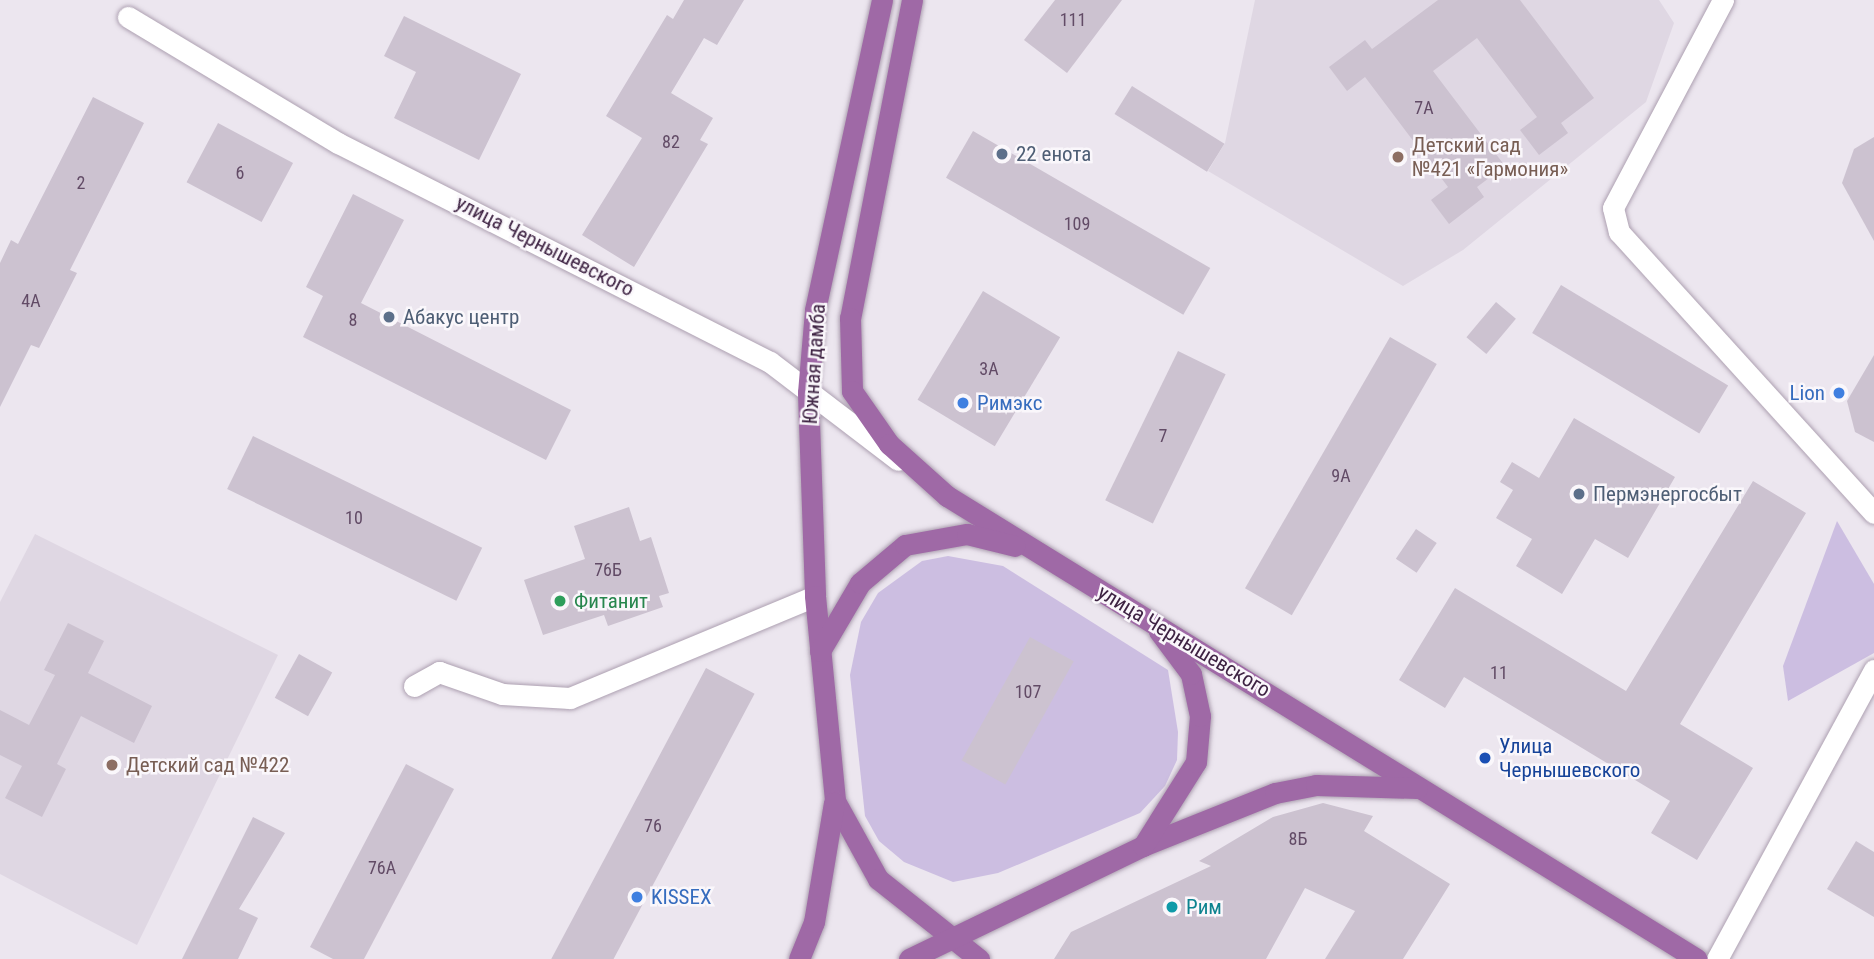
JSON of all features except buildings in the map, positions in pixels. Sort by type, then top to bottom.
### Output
[{"type":"main road","name":"Южная дамба","points":[[835,801],[815,596],[808,393],[815,311],[882,0]]},
{"type":"main road","name":"Южная дамба","points":[[850,318],[912,0]]},
{"type":"main road","name":"улица Чернышевского","points":[[850,318],[852,391],[889,444],[947,496],[1697,959]]},
{"type":"main road","points":[[820,651],[860,583],[905,545],[967,534],[1034,550]]},
{"type":"main road","points":[[1143,846],[1196,762],[1200,716],[1191,674],[1152,621]]},
{"type":"main road","name":"улица Чернышевского","points":[[909,959],[1143,846],[1275,793],[1316,785],[1419,788]]},
{"type":"main road","points":[[835,801],[878,879],[951,940],[979,959]]},
{"type":"main road","points":[[799,959],[814,922],[835,801]]},
{"type":"street","points":[[1723,0],[1613,208],[1619,232],[1874,513]]},
{"type":"street","name":"улица Чернышевского","points":[[128,17],[338,143],[690,319],[770,362],[947,496]]},
{"type":"street","points":[[414,686],[439,672],[502,694],[570,698],[815,596]]},
{"type":"street","points":[[1717,959],[1874,670]]},
{"type":"shaded area","name":"Детский сад №421 «Гармония»","points":[[1255,0],[1659,0],[1674,23],[1646,102],[1463,250],[1403,286],[1208,171],[1225,143]]},
{"type":"shaded area","points":[[1837,521],[1874,584],[1874,653],[1788,701],[1783,666]]},
{"type":"shaded area","name":"Детский сад №422","points":[[35,534],[278,655],[137,945],[0,874],[0,602]]},
{"type":"shaded area","points":[[948,556],[1003,566],[1168,670],[1178,732],[1177,760],[1165,786],[1140,813],[998,873],[953,882],[904,862],[879,841],[865,816],[850,675],[861,622],[878,593],[922,561]]},
{"type":"place","name":"22 енота","points":[[1002,154]]},
{"type":"place","name":"Детский сад №421 «Гармония»","points":[[1398,157]]},
{"type":"place","name":"Абакус центр","points":[[389,317]]},
{"type":"place","name":"Lion","points":[[1839,393]]},
{"type":"place","name":"Римэкс","points":[[963,403]]},
{"type":"place","name":"Пермэнергосбыт","points":[[1579,494]]},
{"type":"place","name":"Фитанит","points":[[560,601]]},
{"type":"place","name":"Улица Чернышевского","points":[[1485,758]]},
{"type":"place","name":"Детский сад №422","points":[[112,765]]},
{"type":"place","name":"KISSEX","points":[[637,897]]},
{"type":"place","name":"Рим","points":[[1172,907]]}]
